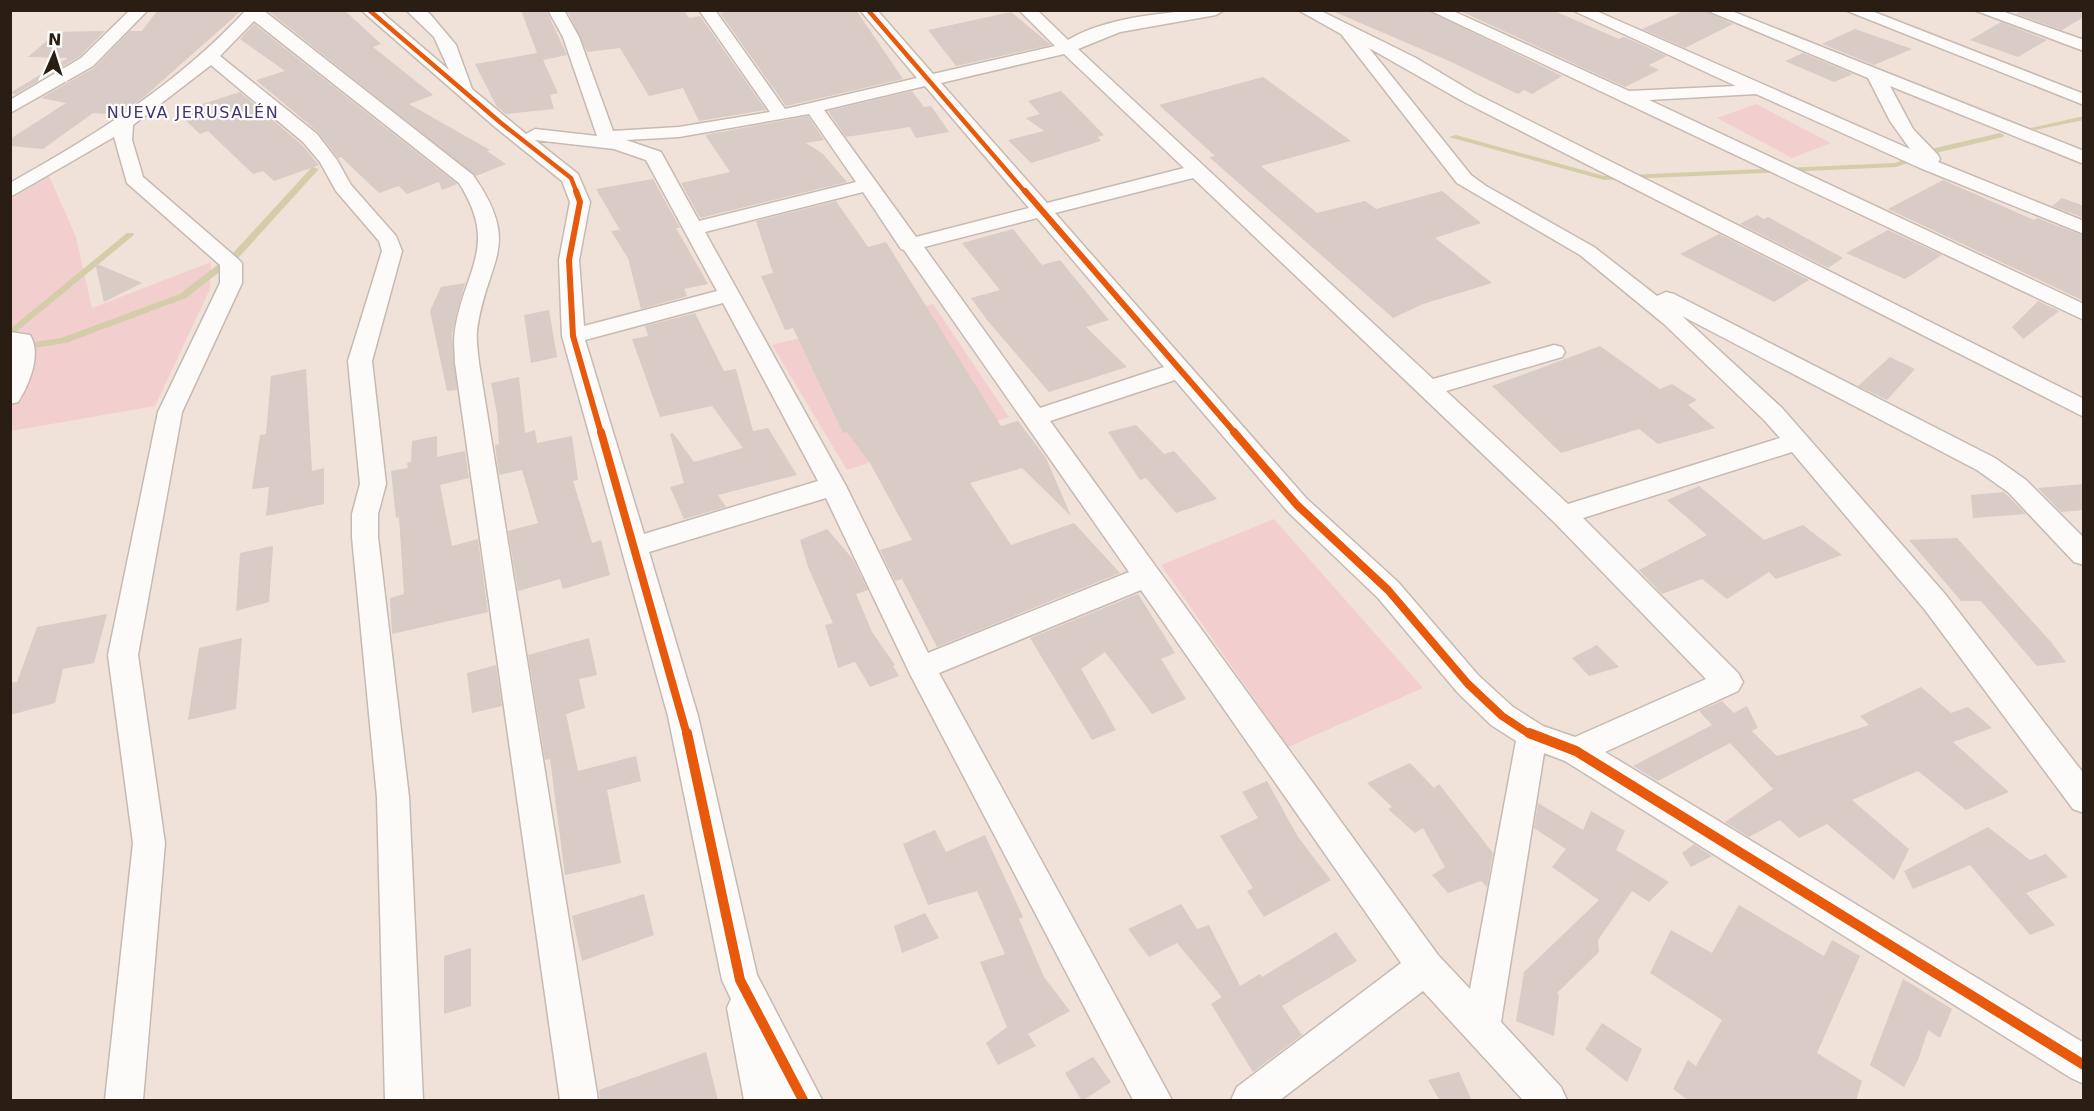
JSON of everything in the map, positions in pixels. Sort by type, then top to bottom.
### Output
[{"type":"street","points":[[10,108],[87,62],[140,10]]},
{"type":"street","points":[[369,10],[501,123],[571,178],[578,189],[580,202],[569,260],[573,336],[683,716],[740,980],[763,1101]]},
{"type":"street","points":[[414,10],[429,15],[456,60],[464,91]]},
{"type":"street","points":[[556,10],[571,37],[605,135]]},
{"type":"street","points":[[707,10],[781,115]]},
{"type":"street","points":[[868,10],[927,82],[1043,210],[1298,505],[1388,590],[1468,684],[1502,716],[1532,735],[1576,751],[2084,1065]]},
{"type":"street","points":[[1027,10],[1563,515],[1728,682],[1576,751]]},
{"type":"street","points":[[535,135],[679,132],[781,115],[1067,48],[1085,38],[1215,10]]},
{"type":"street","points":[[1306,10],[1410,62],[1470,98],[2084,409]]},
{"type":"street","points":[[1437,10],[1626,96],[2084,313]]},
{"type":"street","points":[[1580,10],[1955,175],[2084,228]]},
{"type":"street","points":[[1714,10],[2084,158]]},
{"type":"street","points":[[1853,10],[2084,100]]},
{"type":"street","points":[[1982,10],[2084,46]]},
{"type":"street","points":[[10,191],[124,124],[181,84],[212,57],[254,11],[466,179],[480,198],[489,223],[490,253],[466,328],[467,363],[579,1101]]},
{"type":"street","points":[[1347,31],[1464,179],[1479,190],[1587,251],[1608,267],[1708,350],[1798,441],[1935,602],[2084,799]]},
{"type":"street","points":[[212,57],[310,138],[328,160],[343,187],[389,240],[392,251],[360,362],[373,484],[365,514],[365,537],[393,797],[404,1101]]},
{"type":"street","points":[[1876,76],[1902,128],[1913,143],[1955,175]]},
{"type":"street","points":[[1626,96],[1760,90]]},
{"type":"street","points":[[813,107],[908,245],[1035,418],[1425,967],[1482,1026],[1548,1101]]},
{"type":"street","points":[[501,123],[535,135],[648,151],[654,156],[833,486],[921,668],[1153,1101]]},
{"type":"street","points":[[124,124],[123,140],[134,179],[231,263],[231,283],[170,412],[123,655],[149,843],[124,1101]]},
{"type":"street","points":[[908,245],[1196,171]]},
{"type":"street","points":[[692,229],[867,185]]},
{"type":"street","points":[[1608,267],[1747,342],[1986,464],[2017,486],[2084,555]]},
{"type":"street","points":[[573,336],[728,295]]},
{"type":"street","points":[[10,339],[21,340],[21,374],[10,396]]},
{"type":"street","points":[[1428,388],[1554,352]]},
{"type":"street","points":[[1035,418],[1180,370]]},
{"type":"street","points":[[1563,515],[1798,441]]},
{"type":"street","points":[[634,547],[833,486]]},
{"type":"street","points":[[921,668],[1148,576]]},
{"type":"street","points":[[1482,1026],[1532,735]]},
{"type":"street","points":[[1250,1101],[1425,967]]},
{"type":"street","points":[[740,980],[803,1101]]},
{"type":"shaded area","points":[[1756,104],[1831,143],[1792,158],[1717,118]]},
{"type":"shaded area","points":[[49,176],[76,237],[92,308],[211,262],[210,289],[155,406],[11,431],[11,199]]},
{"type":"shaded area","points":[[933,304],[1009,417],[847,470],[772,345]]},
{"type":"shaded area","points":[[1274,519],[1423,688],[1288,747],[1161,565]]},
{"type":"building","points":[[158,10],[242,10],[144,97],[118,115],[93,113],[43,149],[10,146],[10,139],[66,103],[41,98],[94,68],[130,31],[142,31]]},
{"type":"building","points":[[267,10],[344,10],[381,44],[373,47],[433,95],[409,104],[490,150],[487,151],[506,164],[476,176]]},
{"type":"building","points":[[521,10],[546,10],[567,55],[543,60],[558,93],[550,95],[554,109],[506,114],[497,107],[475,64],[537,53]]},
{"type":"building","points":[[567,10],[684,10],[689,18],[700,16],[766,110],[699,121],[683,88],[649,96],[620,48],[587,52]]},
{"type":"building","points":[[733,10],[856,10],[903,79],[786,106],[720,13]]},
{"type":"building","points":[[1330,10],[1427,10],[1562,76],[1532,94],[1524,90],[1518,94],[1447,60]]},
{"type":"building","points":[[1458,10],[1552,10],[1619,39],[1624,37],[1667,56],[1649,65],[1659,70],[1625,87]]},
{"type":"building","points":[[1686,10],[1704,10],[1733,24],[1685,48],[1642,29]]},
{"type":"building","points":[[2021,10],[2084,10],[2084,17],[2062,30],[2016,14]]},
{"type":"building","points":[[1011,12],[1051,45],[956,66],[928,30]]},
{"type":"building","points":[[2001,22],[2047,40],[2018,57],[1970,40]]},
{"type":"building","points":[[254,24],[457,184],[442,190],[439,182],[407,194],[399,186],[379,193],[341,157],[338,158],[318,132],[256,80],[285,71],[240,39]]},
{"type":"building","points":[[1855,29],[1912,49],[1874,65],[1822,44]]},
{"type":"building","points":[[105,31],[80,56],[16,94],[10,93],[68,58],[28,57],[57,32]]},
{"type":"building","points":[[1803,53],[1853,74],[1834,82],[1785,61]]},
{"type":"building","points":[[1263,77],[1351,141],[1261,166],[1317,213],[1365,201],[1376,209],[1442,191],[1481,223],[1435,238],[1492,283],[1423,304],[1393,318],[1209,157],[1215,156],[1159,105]]},
{"type":"building","points":[[912,91],[924,107],[931,106],[949,132],[916,138],[910,127],[846,137],[828,111]]},
{"type":"building","points":[[1061,91],[1104,135],[1098,137],[1101,141],[1031,163],[1008,140],[1044,131],[1026,118],[1040,114],[1028,101]]},
{"type":"building","points":[[240,92],[301,144],[319,165],[274,181],[263,171],[253,174],[208,131],[200,134],[177,112]]},
{"type":"building","points":[[808,116],[824,140],[806,143],[823,154],[847,182],[700,218],[681,183],[730,172],[705,135]]},
{"type":"building","points":[[653,179],[680,228],[676,228],[708,284],[684,289],[687,296],[641,309],[628,258],[611,231],[620,230],[596,189]]},
{"type":"building","points":[[1943,180],[2034,220],[2037,218],[2084,236],[2084,301],[1888,209]]},
{"type":"building","points":[[2062,198],[2084,206],[2084,218],[2052,206]]},
{"type":"building","points":[[836,201],[868,247],[886,242],[1001,426],[1018,421],[1046,458],[1071,516],[1022,468],[970,483],[1011,545],[1074,523],[1120,573],[937,647],[902,579],[895,581],[880,550],[912,540],[870,463],[847,432],[843,433],[793,328],[785,330],[761,276],[773,273],[756,221]]},
{"type":"building","points":[[1757,215],[1764,219],[1768,217],[1843,258],[1828,268],[1740,224]]},
{"type":"building","points":[[1013,229],[1042,265],[1060,260],[1109,320],[1086,327],[1127,367],[1049,392],[987,320],[971,298],[1000,290],[962,243]]},
{"type":"building","points":[[1888,230],[1942,255],[1905,279],[1846,253]]},
{"type":"building","points":[[1719,234],[1809,280],[1774,302],[1680,254]]},
{"type":"building","points":[[95,263],[142,283],[104,302]]},
{"type":"building","points":[[465,283],[452,334],[457,390],[447,391],[430,311],[441,287]]},
{"type":"building","points":[[2038,301],[2059,311],[2023,339],[2012,327]]},
{"type":"building","points":[[549,310],[557,357],[531,363],[524,315]]},
{"type":"building","points":[[695,313],[724,371],[736,369],[753,431],[768,428],[797,475],[718,495],[726,507],[684,519],[670,487],[684,483],[670,434],[673,433],[694,462],[743,448],[712,406],[660,417],[632,339],[648,336],[645,326]]},
{"type":"building","points":[[1600,346],[1660,389],[1672,384],[1697,400],[1688,405],[1715,428],[1658,444],[1639,429],[1561,453],[1492,386]]},
{"type":"building","points":[[1890,357],[1915,369],[1887,400],[1858,386]]},
{"type":"building","points":[[306,369],[312,471],[324,468],[324,504],[266,516],[269,487],[252,489],[260,435],[266,434],[271,376]]},
{"type":"building","points":[[519,377],[525,433],[535,430],[537,443],[572,436],[578,480],[573,481],[592,543],[601,540],[610,575],[563,589],[560,579],[518,591],[508,531],[538,523],[522,470],[499,475],[495,445],[499,444],[497,414],[491,383]]},
{"type":"building","points":[[1136,425],[1164,454],[1174,451],[1217,499],[1176,513],[1146,478],[1140,480],[1108,432]]},
{"type":"building","points":[[437,436],[437,457],[465,451],[469,478],[440,485],[452,546],[478,539],[488,612],[392,634],[390,598],[404,594],[399,517],[396,518],[391,471],[408,468],[407,463],[411,462],[412,441]]},
{"type":"building","points":[[2084,484],[2084,510],[2061,512],[2038,488]]},
{"type":"building","points":[[1699,486],[1764,540],[1803,525],[1842,555],[1776,579],[1769,572],[1727,599],[1702,579],[1662,594],[1639,570],[1707,535],[1667,500]]},
{"type":"building","points":[[2004,492],[2026,514],[1973,518],[1971,495]]},
{"type":"building","points":[[827,529],[852,558],[868,590],[856,594],[872,632],[895,665],[893,666],[899,676],[870,687],[855,662],[838,668],[825,625],[833,623],[808,567],[800,540]]},
{"type":"building","points":[[1957,538],[2051,642],[2066,662],[2037,666],[1981,601],[1961,601],[1909,540]]},
{"type":"building","points":[[273,546],[269,602],[236,611],[240,553]]},
{"type":"building","points":[[1138,594],[1175,653],[1161,659],[1186,699],[1152,714],[1105,652],[1081,669],[1116,730],[1092,740],[1030,638]]},
{"type":"building","points":[[107,614],[94,663],[63,669],[55,703],[10,715],[10,683],[17,682],[37,627]]},
{"type":"building","points":[[242,638],[236,709],[188,720],[199,648]]},
{"type":"building","points":[[589,638],[597,675],[579,679],[585,708],[566,714],[578,771],[636,756],[641,781],[607,790],[621,863],[565,875],[550,759],[545,760],[528,655]]},
{"type":"building","points":[[1597,645],[1619,667],[1589,676],[1572,658]]},
{"type":"building","points":[[496,665],[502,706],[472,713],[467,673]]},
{"type":"building","points":[[1921,687],[1951,713],[1968,707],[1992,728],[1953,742],[2009,792],[1966,810],[1918,771],[1852,800],[1909,849],[1894,880],[1827,824],[1799,838],[1780,820],[1749,837],[1725,822],[1773,789],[1730,743],[1658,781],[1633,766],[1712,725],[1699,711],[1722,701],[1734,713],[1747,706],[1758,728],[1752,731],[1777,756],[1869,725],[1860,716]]},
{"type":"building","points":[[1410,763],[1434,788],[1439,784],[1493,853],[1487,887],[1481,881],[1448,893],[1432,875],[1445,867],[1423,828],[1415,833],[1388,809],[1392,807],[1367,783]]},
{"type":"building","points":[[1267,781],[1298,837],[1331,880],[1264,917],[1247,891],[1253,888],[1220,836],[1258,818],[1242,792]]},
{"type":"building","points":[[1538,803],[1583,830],[1591,811],[1625,831],[1616,850],[1669,882],[1649,902],[1632,891],[1598,940],[1599,952],[1557,993],[1559,995],[1554,1036],[1516,1021],[1524,972],[1599,900],[1552,867],[1566,849],[1534,828]]},
{"type":"building","points":[[1988,827],[2030,860],[2046,854],[2068,877],[2026,893],[2055,925],[2030,935],[1970,865],[1913,889],[1904,871]]},
{"type":"building","points":[[935,830],[946,852],[985,835],[1023,917],[1019,919],[1044,977],[1070,1011],[1028,1034],[1036,1046],[998,1065],[986,1043],[1007,1027],[980,962],[1005,954],[977,891],[928,905],[903,844]]},
{"type":"building","points":[[1694,844],[1712,856],[1691,867],[1682,853]]},
{"type":"building","points":[[644,894],[654,935],[582,961],[572,916]]},
{"type":"building","points":[[1181,904],[1197,929],[1209,925],[1240,986],[1260,974],[1262,977],[1336,932],[1357,961],[1282,1006],[1302,1035],[1253,1072],[1211,1004],[1222,997],[1177,943],[1149,957],[1128,929]]},
{"type":"building","points":[[1739,905],[1824,956],[1832,940],[1860,956],[1817,1053],[1862,1081],[1856,1101],[1689,1101],[1673,1089],[1688,1060],[1696,1066],[1722,1020],[1650,973],[1671,930],[1712,953]]},
{"type":"building","points":[[925,913],[939,938],[902,953],[894,926]]},
{"type":"building","points":[[471,948],[471,1006],[444,1014],[444,956]]},
{"type":"building","points":[[1903,979],[1952,1009],[1940,1038],[1928,1030],[1918,1060],[1904,1087],[1870,1065]]},
{"type":"building","points":[[1602,1023],[1642,1049],[1627,1082],[1585,1049]]},
{"type":"building","points":[[706,1052],[718,1101],[600,1101],[599,1090]]},
{"type":"building","points":[[1093,1057],[1111,1082],[1082,1101],[1065,1073]]},
{"type":"building","points":[[1459,1072],[1472,1101],[1440,1101],[1428,1080]]},
{"type":"waterway","points":[[2035,128],[2084,118]]},
{"type":"waterway","points":[[1453,137],[1604,178],[1896,165],[1938,150],[2000,135]]},
{"type":"waterway","points":[[21,347],[63,341],[183,296],[237,254],[315,169]]},
{"type":"waterway","points":[[10,334],[130,235]]},
{"type":"cycle path","points":[[369,10],[501,123],[571,178],[580,202],[569,260],[573,336],[683,716],[740,980],[803,1100]]},
{"type":"cycle path","points":[[868,10],[1297,505],[1388,590],[1468,684],[1502,716],[1532,735],[1576,751],[2084,1065]]},
{"type":"district","name":"NUEVA JERUSALÉN","points":[[193,112]]}]
